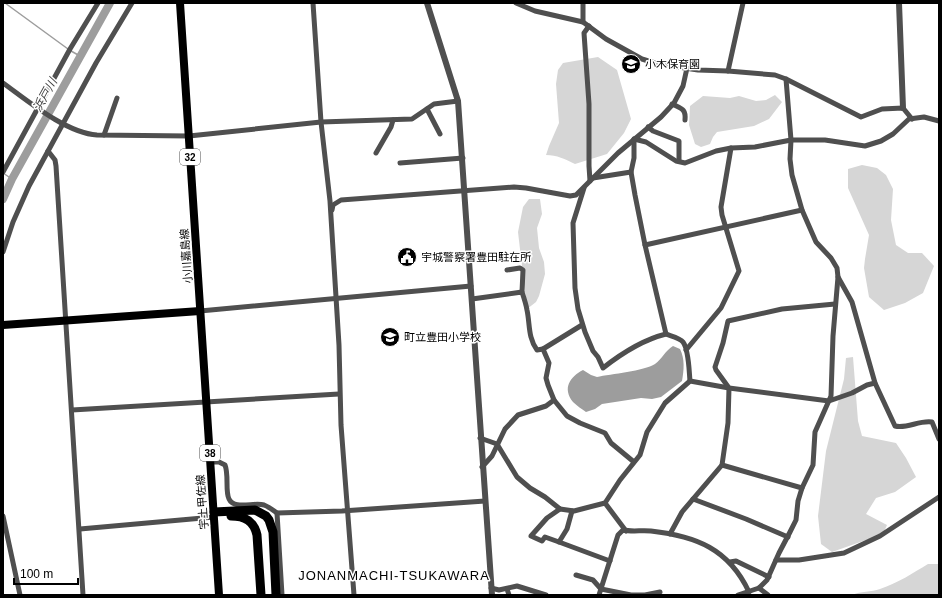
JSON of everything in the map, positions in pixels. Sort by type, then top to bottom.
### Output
[{"type":"highway","points":[[214,514],[255,510],[266,516],[273,532],[276,595]]},
{"type":"highway","points":[[214,514],[244,517],[253,524],[258,535],[261,595]]},
{"type":"main road","name":"小川嘉島線","points":[[180,3],[200,311]]},
{"type":"main road","points":[[3,325],[200,311]]},
{"type":"main road","name":"宇土甲佐線","points":[[200,311],[219,595]]},
{"type":"street","points":[[3,172],[37,108],[98,3]]},
{"type":"street","points":[[3,252],[13,222],[29,186],[96,64],[132,3]]},
{"type":"street","points":[[313,3],[331,213],[339,346],[339,394],[354,595]]},
{"type":"street","points":[[427,3],[458,101],[492,595]]},
{"type":"street","points":[[516,3],[535,11],[583,22],[606,38],[642,59],[658,64],[687,68],[775,75],[786,79],[861,117],[886,108],[897,110],[903,108]]},
{"type":"street","points":[[583,3],[583,22]]},
{"type":"street","points":[[728,71],[743,3]]},
{"type":"street","points":[[899,3],[903,108],[912,119]]},
{"type":"street","points":[[588,26],[584,33],[589,104],[589,166],[592,179]]},
{"type":"street","points":[[331,213],[333,206],[341,200],[514,187],[570,196],[576,195],[634,139],[661,117],[672,104],[683,86],[687,68]]},
{"type":"street","points":[[738,595],[759,588],[769,577],[796,520],[798,501],[802,488],[813,465],[815,432],[829,401],[832,389],[833,336],[838,277],[837,268],[831,258],[816,242],[802,210],[792,175],[786,79]]},
{"type":"street","points":[[3,83],[37,108],[63,124],[87,135],[104,136],[189,136],[322,122],[412,119],[434,104],[458,101]]},
{"type":"street","points":[[104,136],[117,98]]},
{"type":"street","points":[[672,104],[686,113],[685,120]]},
{"type":"street","points":[[427,109],[440,134]]},
{"type":"street","points":[[634,139],[646,142],[679,161],[685,162],[716,151],[731,148],[756,147],[791,140],[825,140],[865,146],[881,141],[893,134],[909,119],[924,118],[939,121]]},
{"type":"street","points":[[376,153],[391,127],[392,120]]},
{"type":"street","points":[[648,127],[653,131],[679,141],[679,161]]},
{"type":"street","points":[[634,139],[634,158],[631,172],[645,245],[666,334]]},
{"type":"street","points":[[686,350],[721,308],[739,271],[721,207],[731,148]]},
{"type":"street","points":[[48,151],[55,160],[56,166],[83,595]]},
{"type":"street","points":[[400,163],[463,158]]},
{"type":"street","points":[[592,179],[631,172]]},
{"type":"street","points":[[584,188],[573,223],[575,288],[582,325],[593,351],[598,357],[603,368],[640,342],[666,334],[682,341],[686,350],[690,381]]},
{"type":"street","points":[[645,245],[802,210]]},
{"type":"street","points":[[507,270],[520,268],[523,270],[522,292],[530,332],[537,350],[543,349],[582,325]]},
{"type":"street","points":[[838,277],[852,302],[875,383],[895,426],[899,427],[932,422],[939,439]]},
{"type":"street","points":[[200,311],[471,286]]},
{"type":"street","points":[[472,299],[522,292]]},
{"type":"street","points":[[670,534],[682,512],[722,465],[728,422],[729,388],[715,367],[728,321],[782,309],[835,304]]},
{"type":"street","points":[[543,349],[549,363],[546,378],[554,400],[567,416],[605,433],[611,443],[634,462]]},
{"type":"street","points":[[690,381],[729,388],[829,401],[875,383]]},
{"type":"street","points":[[480,438],[497,444],[517,477],[560,509],[572,511],[605,503],[640,454],[647,432],[665,403],[690,381]]},
{"type":"street","points":[[72,410],[339,394]]},
{"type":"street","points":[[482,467],[492,456],[506,428],[518,415],[546,406],[554,400]]},
{"type":"street","points":[[211,462],[219,462],[225,465],[227,471],[228,498],[231,502],[236,505],[262,505],[271,508],[277,513],[486,501]]},
{"type":"street","points":[[722,465],[802,488]]},
{"type":"street","points":[[776,560],[799,560],[844,553],[880,536],[939,497]]},
{"type":"street","points":[[693,499],[788,537]]},
{"type":"street","points":[[605,503],[626,531]]},
{"type":"street","points":[[560,509],[548,518],[531,536],[542,541],[545,537],[610,561]]},
{"type":"street","points":[[559,542],[567,529],[572,511]]},
{"type":"street","points":[[277,513],[282,595]]},
{"type":"street","points":[[80,529],[214,514]]},
{"type":"street","points":[[3,516],[20,595]]},
{"type":"street","points":[[600,592],[618,535],[623,530],[649,531],[670,534],[699,541],[719,553],[730,562],[749,592]]},
{"type":"street","points":[[730,562],[736,561],[769,577]]},
{"type":"street","points":[[576,575],[592,580],[600,592]]},
{"type":"street","points":[[491,588],[499,590],[517,586],[546,595]]},
{"type":"street","points":[[759,588],[768,595]]},
{"type":"street","points":[[507,589],[509,595]]},
{"type":"street","points":[[600,592],[611,590],[630,595],[644,595],[660,592]]},
{"type":"shaded area","points":[[598,57],[617,70],[631,119],[624,133],[607,154],[575,164],[564,159],[546,155],[559,123],[556,84],[558,70],[563,63]]},
{"type":"shaded area","points":[[775,95],[782,102],[769,119],[754,126],[717,132],[710,144],[701,147],[695,144],[689,125],[690,106],[703,96],[730,98],[739,96],[756,101],[766,100]]},
{"type":"shaded area","points":[[862,165],[877,168],[886,175],[893,189],[891,220],[896,245],[908,253],[922,253],[934,266],[923,293],[905,303],[884,310],[869,297],[864,268],[869,235],[848,188],[848,169]]},
{"type":"shaded area","points":[[529,199],[540,199],[542,214],[537,228],[539,248],[544,262],[545,274],[536,302],[527,309],[518,232],[523,207]]},
{"type":"shaded area","points":[[673,346],[680,349],[683,357],[684,369],[682,381],[661,397],[652,399],[641,398],[602,404],[595,409],[586,412],[573,402],[570,397],[568,392],[569,383],[574,376],[583,370],[597,377],[643,369],[655,364]]},
{"type":"shaded area","points":[[853,357],[858,421],[862,436],[896,443],[916,477],[895,492],[876,498],[866,514],[887,525],[883,534],[832,552],[821,544],[818,516],[826,451],[844,379],[846,358]]},
{"type":"shaded area","points":[[928,564],[939,564],[939,595],[852,595],[887,587]]},
{"type":"waterway","points":[[5,3],[68,49]]},
{"type":"waterway","name":"浜戸川","points":[[3,199],[12,179],[110,3]]},
{"type":"waterway","points":[[71,51],[80,56]]},
{"type":"waterway","points":[[3,173],[12,179]]},
{"type":"place","name":"小木保育園","points":[[631,64]]},
{"type":"place","name":"宇城警察署豊田駐在所","points":[[407,257]]},
{"type":"place","name":"町立豊田小学校","points":[[390,337]]},
{"type":"district","name":"JONANMACHI-TSUKAWARA","points":[[394,575]]}]
